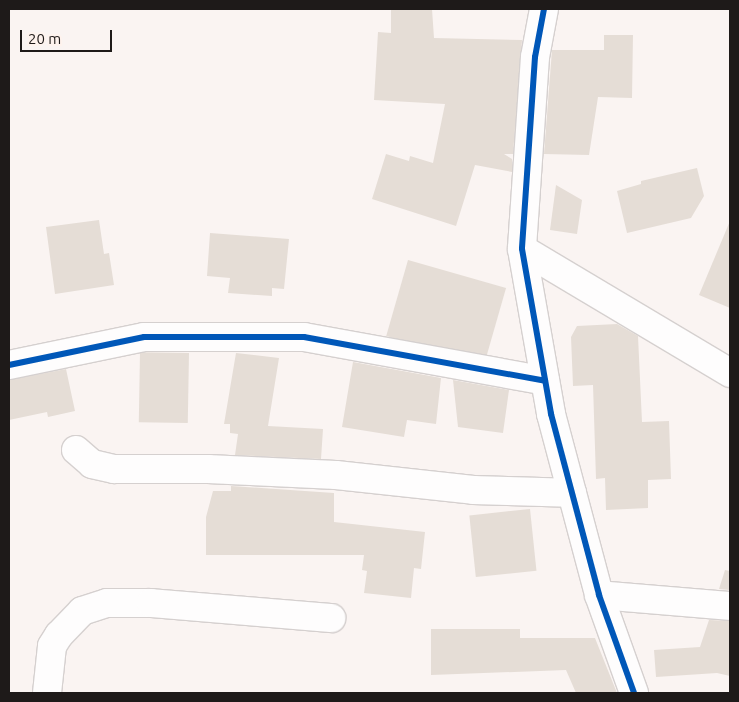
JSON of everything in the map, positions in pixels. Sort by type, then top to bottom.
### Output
[{"type":"street","points":[[544,9],[535,58],[522,249],[545,381],[572,493],[599,594],[634,693]]},
{"type":"street","points":[[522,249],[730,373]]},
{"type":"street","points":[[9,365],[144,337],[304,337],[545,381]]},
{"type":"street","points":[[76,450],[92,464],[114,469],[208,468],[336,475],[473,490],[572,493]]},
{"type":"street","points":[[599,594],[730,606]]},
{"type":"street","points":[[47,693],[52,646],[58,635],[82,611],[107,602],[151,603],[331,618]]},
{"type":"building","points":[[391,9],[432,9],[434,38],[522,40],[513,154],[504,154],[512,159],[512,172],[475,165],[456,226],[372,199],[386,154],[409,161],[410,156],[433,163],[445,104],[374,100],[378,32],[391,33]]},
{"type":"building","points":[[604,35],[633,35],[632,98],[598,97],[589,155],[544,154],[552,50],[604,50]]},
{"type":"building","points":[[697,168],[704,196],[691,218],[627,233],[617,191],[641,184],[641,181]]},
{"type":"building","points":[[556,185],[582,200],[577,234],[550,230]]},
{"type":"building","points":[[99,220],[104,254],[109,253],[114,285],[55,294],[46,227]]},
{"type":"building","points":[[730,221],[730,308],[699,295]]},
{"type":"building","points":[[210,233],[289,239],[284,289],[272,288],[272,296],[228,293],[230,278],[207,276]]},
{"type":"building","points":[[408,260],[506,288],[484,364],[386,336]]},
{"type":"building","points":[[617,324],[638,336],[642,422],[669,421],[671,479],[648,480],[648,508],[606,510],[605,478],[596,479],[593,385],[573,386],[571,337],[577,326]]},
{"type":"building","points":[[140,352],[189,353],[188,423],[139,422]]},
{"type":"building","points":[[236,353],[279,358],[268,426],[323,429],[321,459],[235,455],[238,434],[230,433],[230,424],[224,424]]},
{"type":"building","points":[[353,362],[441,378],[436,424],[407,420],[404,437],[342,427]]},
{"type":"building","points":[[66,369],[75,411],[48,417],[47,412],[9,420],[9,380]]},
{"type":"building","points":[[453,380],[509,390],[503,433],[458,427]]},
{"type":"building","points":[[231,486],[334,493],[334,522],[425,532],[421,569],[414,568],[411,598],[364,593],[367,571],[362,570],[364,555],[206,555],[206,517],[213,491],[231,491]]},
{"type":"building","points":[[530,509],[536,571],[476,577],[469,515]]},
{"type":"building","points":[[725,570],[730,571],[730,590],[719,589]]},
{"type":"building","points":[[709,620],[730,621],[730,676],[717,673],[656,677],[654,650],[700,647]]},
{"type":"building","points":[[431,629],[520,629],[520,638],[595,638],[617,693],[576,693],[566,670],[431,675]]},
{"type":"cycle path","points":[[544,9],[535,57],[522,249],[551,414],[599,595],[634,693]]},
{"type":"cycle path","points":[[9,365],[144,337],[304,337],[545,381]]}]
